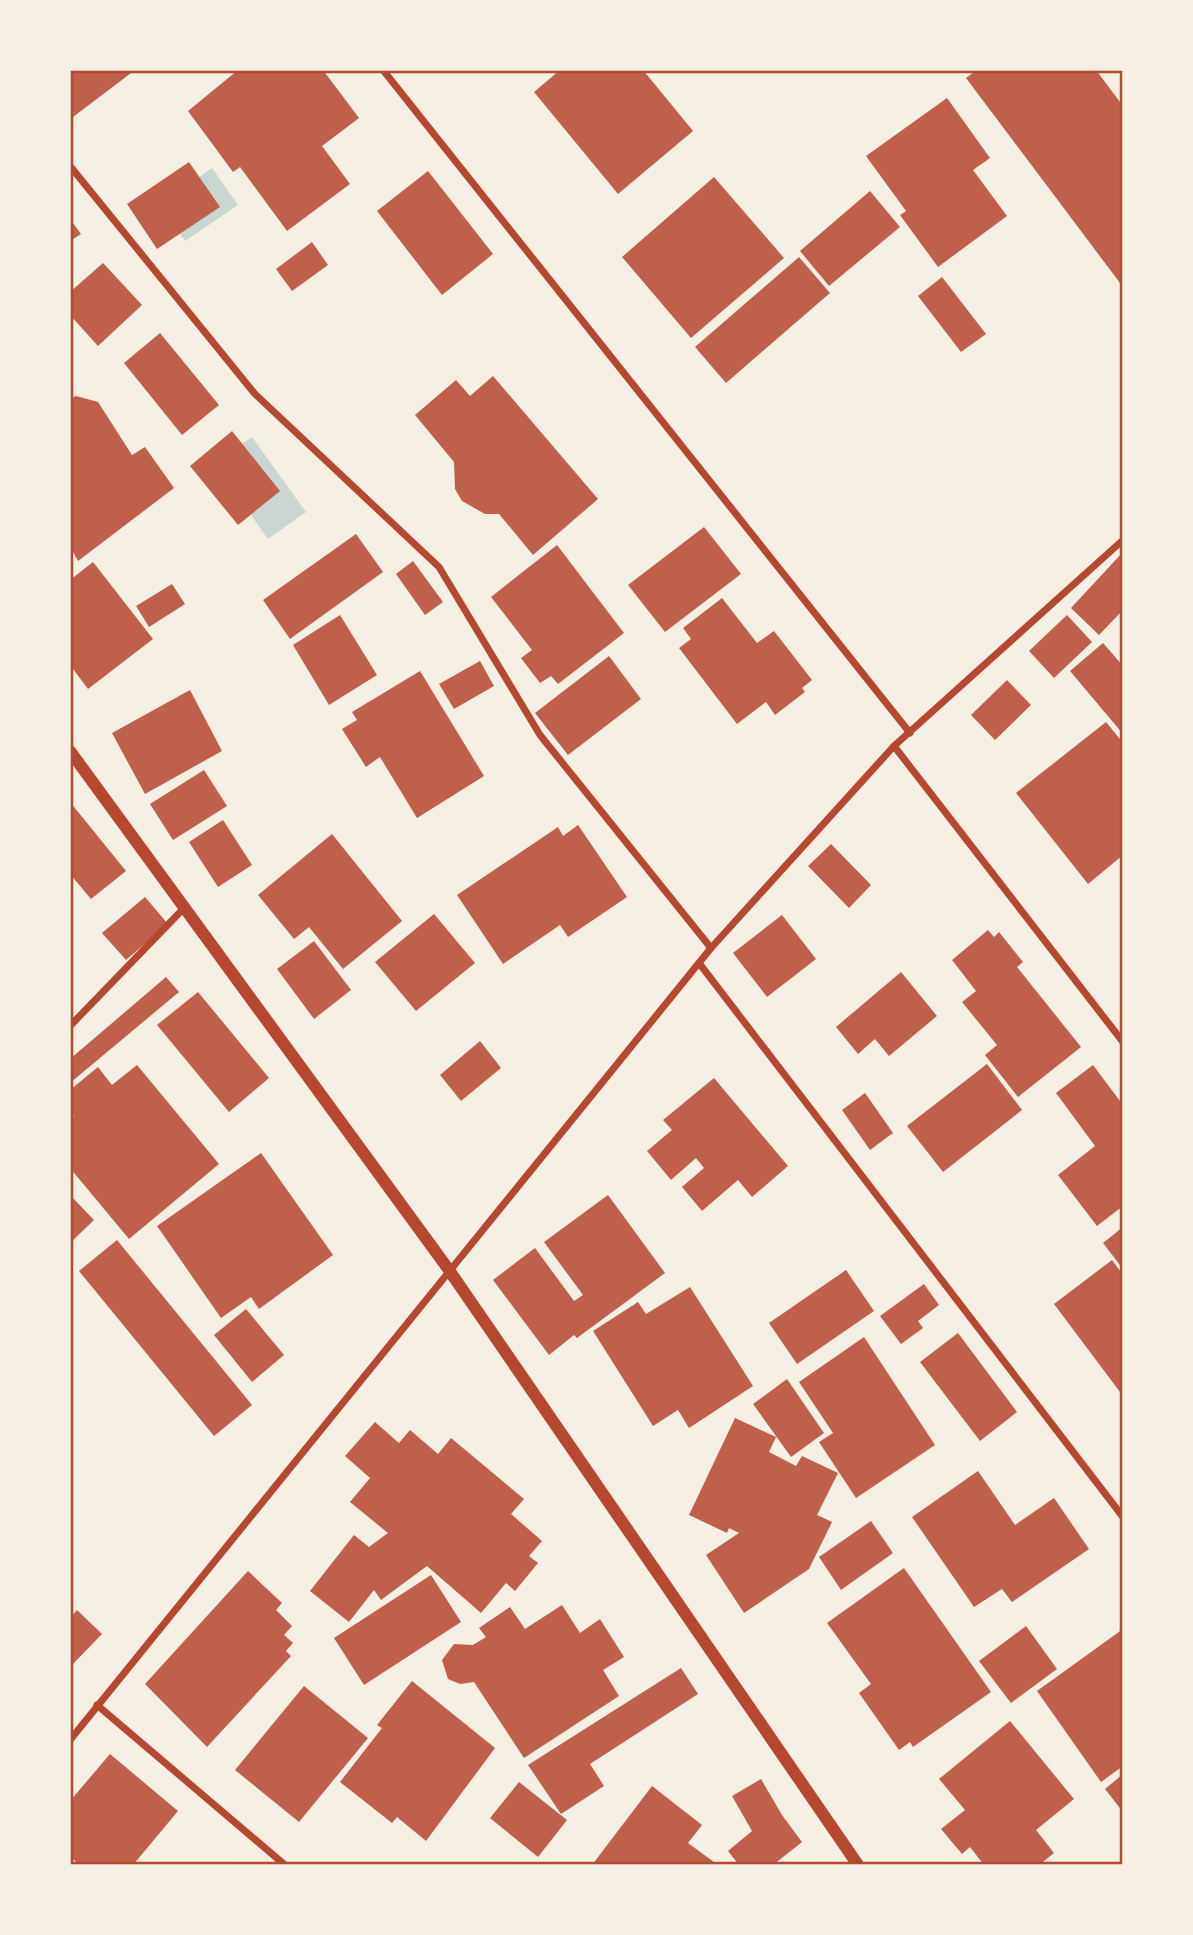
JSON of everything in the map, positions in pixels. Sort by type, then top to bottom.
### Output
[{"type":"street","points":[[383,70],[910,733]]},
{"type":"street","points":[[70,166],[256,394],[439,567],[540,735],[711,948]]},
{"type":"street","points":[[70,1740],[711,948],[894,746],[1123,540]]},
{"type":"street","points":[[894,746],[1123,1042]]},
{"type":"street","points":[[70,751],[186,906],[449,1270],[858,1865]]},
{"type":"street","points":[[70,1026],[186,906]]},
{"type":"street","points":[[699,963],[1123,1517]]},
{"type":"street","points":[[97,1705],[285,1865]]},
{"type":"shaded area","points":[[212,168],[238,205],[185,241],[160,205]]},
{"type":"shaded area","points":[[252,437],[306,512],[268,539],[214,463]]},
{"type":"building","points":[[70,70],[135,70],[73,117],[70,112]]},
{"type":"building","points":[[238,70],[323,70],[359,118],[322,146],[350,184],[287,231],[240,167],[233,172],[188,111]]},
{"type":"building","points":[[560,70],[643,70],[693,131],[618,194],[534,92]]},
{"type":"building","points":[[977,70],[1096,70],[1123,106],[1123,287],[966,78]]},
{"type":"building","points":[[947,98],[990,158],[973,170],[1007,216],[938,267],[900,215],[906,211],[866,156]]},
{"type":"building","points":[[189,162],[220,207],[157,249],[127,204]]},
{"type":"building","points":[[428,171],[493,254],[442,295],[377,211]]},
{"type":"building","points":[[714,177],[784,258],[691,338],[622,257]]},
{"type":"building","points":[[870,191],[900,227],[829,286],[800,251]]},
{"type":"building","points":[[70,219],[81,234],[70,241]]},
{"type":"building","points":[[312,242],[328,265],[292,291],[276,269]]},
{"type":"building","points":[[799,257],[830,293],[726,383],[695,347]]},
{"type":"building","points":[[103,263],[142,305],[98,346],[70,315],[70,292]]},
{"type":"building","points":[[942,277],[986,334],[961,352],[918,296]]},
{"type":"building","points":[[160,333],[219,405],[182,435],[124,363]]},
{"type":"building","points":[[493,376],[598,499],[533,555],[499,514],[485,514],[462,501],[455,489],[454,462],[415,415],[456,380],[470,396]]},
{"type":"building","points":[[76,396],[98,402],[132,455],[145,447],[174,488],[78,561],[72,550],[70,553],[70,399]]},
{"type":"building","points":[[232,431],[280,491],[238,525],[190,466]]},
{"type":"building","points":[[704,527],[741,574],[665,632],[628,585]]},
{"type":"building","points":[[356,534],[383,572],[290,639],[263,600]]},
{"type":"building","points":[[557,545],[624,633],[558,684],[551,676],[540,683],[521,658],[532,650],[491,597]]},
{"type":"building","points":[[1123,552],[1123,610],[1099,635],[1071,608]]},
{"type":"building","points":[[413,561],[443,602],[425,615],[396,574]]},
{"type":"building","points":[[93,562],[153,639],[88,689],[70,665],[70,580]]},
{"type":"building","points":[[172,584],[185,604],[149,627],[136,606]]},
{"type":"building","points":[[722,598],[757,643],[774,631],[812,680],[802,688],[805,692],[775,715],[766,702],[737,724],[679,648],[691,639],[683,628]]},
{"type":"building","points":[[340,615],[377,675],[329,705],[293,645]]},
{"type":"building","points":[[1067,615],[1092,642],[1054,678],[1029,651]]},
{"type":"building","points":[[1103,643],[1123,666],[1123,734],[1070,671]]},
{"type":"building","points":[[609,656],[641,699],[568,755],[535,713]]},
{"type":"building","points":[[480,661],[494,686],[454,709],[439,684]]},
{"type":"building","points":[[420,671],[484,776],[417,818],[380,757],[366,767],[342,729],[357,720],[352,712]]},
{"type":"building","points":[[1007,680],[1031,705],[995,740],[971,715]]},
{"type":"building","points":[[190,690],[222,751],[145,794],[112,733]]},
{"type":"building","points":[[1106,722],[1123,743],[1123,855],[1088,884],[1016,793]]},
{"type":"building","points":[[204,770],[227,806],[173,840],[150,804]]},
{"type":"building","points":[[70,802],[126,871],[91,899],[70,874]]},
{"type":"building","points":[[223,820],[252,865],[218,887],[189,842]]},
{"type":"building","points":[[578,825],[627,897],[568,937],[560,925],[503,964],[457,895],[558,827],[563,836]]},
{"type":"building","points":[[332,834],[402,921],[343,969],[309,927],[294,939],[258,895]]},
{"type":"building","points":[[831,844],[871,885],[849,908],[808,866]]},
{"type":"building","points":[[145,897],[168,924],[126,960],[102,933]]},
{"type":"building","points":[[434,914],[475,963],[416,1011],[375,962]]},
{"type":"building","points":[[782,915],[816,959],[767,997],[733,953]]},
{"type":"building","points":[[988,930],[994,937],[999,932],[1023,962],[1017,967],[1081,1047],[1018,1097],[985,1055],[997,1045],[962,1002],[976,991],[952,960]]},
{"type":"building","points":[[314,941],[351,990],[314,1019],[277,969]]},
{"type":"building","points":[[901,972],[937,1016],[889,1056],[875,1039],[858,1054],[836,1027]]},
{"type":"building","points":[[166,977],[179,992],[70,1083],[70,1059]]},
{"type":"building","points":[[198,992],[269,1078],[229,1112],[157,1025]]},
{"type":"building","points":[[480,1041],[501,1068],[461,1101],[440,1075]]},
{"type":"building","points":[[987,1064],[1022,1110],[943,1172],[907,1126]]},
{"type":"building","points":[[137,1065],[219,1164],[129,1239],[70,1168],[70,1120],[74,1116],[70,1111],[70,1090],[98,1067],[112,1085]]},
{"type":"building","points":[[1093,1065],[1123,1105],[1123,1206],[1097,1226],[1058,1175],[1095,1146],[1056,1093]]},
{"type":"building","points":[[714,1078],[788,1166],[752,1197],[738,1180],[702,1211],[682,1187],[704,1168],[696,1158],[671,1180],[647,1151],[672,1130],[663,1120]]},
{"type":"building","points":[[865,1093],[893,1133],[870,1150],[842,1110]]},
{"type":"building","points":[[261,1153],[333,1255],[259,1309],[251,1297],[221,1318],[157,1226]]},
{"type":"building","points":[[70,1195],[94,1220],[70,1243]]},
{"type":"building","points":[[608,1195],[665,1273],[577,1338],[574,1335],[549,1355],[493,1280],[535,1248],[574,1301],[583,1295],[544,1242]]},
{"type":"building","points":[[1123,1227],[1123,1269],[1103,1243]]},
{"type":"building","points":[[117,1240],[252,1405],[214,1436],[79,1271]]},
{"type":"building","points":[[1112,1260],[1123,1275],[1123,1396],[1054,1304]]},
{"type":"building","points":[[846,1270],[874,1311],[797,1364],[769,1323]]},
{"type":"building","points":[[924,1284],[939,1305],[918,1321],[923,1328],[901,1344],[880,1316]]},
{"type":"building","points":[[690,1287],[753,1386],[689,1428],[678,1410],[653,1426],[593,1331],[638,1302],[646,1314]]},
{"type":"building","points":[[246,1309],[284,1355],[252,1382],[214,1335]]},
{"type":"building","points":[[958,1333],[1017,1412],[980,1441],[920,1362]]},
{"type":"building","points":[[864,1337],[935,1445],[856,1498],[819,1442],[833,1433],[799,1382]]},
{"type":"building","points":[[787,1379],[824,1433],[791,1457],[753,1404]]},
{"type":"building","points":[[735,1418],[776,1437],[769,1452],[796,1466],[802,1456],[838,1473],[817,1515],[832,1522],[809,1569],[744,1613],[706,1555],[739,1533],[729,1528],[727,1533],[689,1515]]},
{"type":"building","points":[[375,1422],[399,1443],[410,1430],[438,1454],[451,1438],[524,1499],[511,1514],[542,1541],[529,1556],[538,1563],[515,1591],[506,1583],[481,1613],[427,1566],[381,1600],[374,1590],[349,1622],[310,1591],[354,1535],[369,1547],[388,1533],[350,1502],[370,1478],[345,1456]]},
{"type":"building","points":[[978,1471],[1015,1525],[1054,1498],[1089,1549],[1012,1602],[1002,1589],[974,1607],[912,1517]]},
{"type":"building","points":[[871,1521],[893,1553],[841,1590],[819,1557]]},
{"type":"building","points":[[904,1568],[991,1692],[913,1747],[910,1742],[899,1750],[859,1693],[871,1684],[827,1623]]},
{"type":"building","points":[[248,1571],[282,1603],[276,1610],[292,1626],[284,1635],[293,1643],[286,1651],[291,1656],[207,1747],[145,1684]]},
{"type":"building","points":[[431,1575],[461,1622],[364,1685],[334,1638]]},
{"type":"building","points":[[562,1605],[580,1633],[600,1619],[624,1657],[603,1670],[619,1696],[524,1758],[474,1682],[460,1684],[448,1679],[442,1660],[454,1644],[473,1645],[486,1637],[479,1628],[510,1607],[525,1629]]},
{"type":"building","points":[[77,1610],[102,1634],[70,1667],[70,1618]]},
{"type":"building","points":[[1026,1626],[1057,1669],[1011,1703],[979,1661]]},
{"type":"building","points":[[1123,1629],[1123,1766],[1101,1782],[1037,1691]]},
{"type":"building","points":[[681,1668],[698,1694],[590,1764],[604,1786],[561,1814],[528,1765]]},
{"type":"building","points":[[412,1681],[495,1748],[426,1841],[397,1817],[392,1823],[340,1782],[382,1728],[377,1725]]},
{"type":"building","points":[[304,1686],[368,1738],[299,1822],[235,1770]]},
{"type":"building","points":[[1010,1721],[1074,1799],[1036,1830],[1054,1853],[1039,1865],[984,1865],[970,1847],[962,1854],[941,1829],[965,1810],[939,1779]]},
{"type":"building","points":[[110,1754],[178,1811],[133,1865],[80,1865],[70,1857],[70,1801]]},
{"type":"building","points":[[1123,1774],[1123,1812],[1105,1789]]},
{"type":"building","points":[[761,1779],[802,1842],[773,1865],[739,1865],[728,1851],[752,1831],[732,1796]]},
{"type":"building","points":[[519,1782],[567,1820],[538,1857],[490,1818]]},
{"type":"building","points":[[652,1786],[702,1825],[688,1843],[718,1865],[592,1865]]}]
